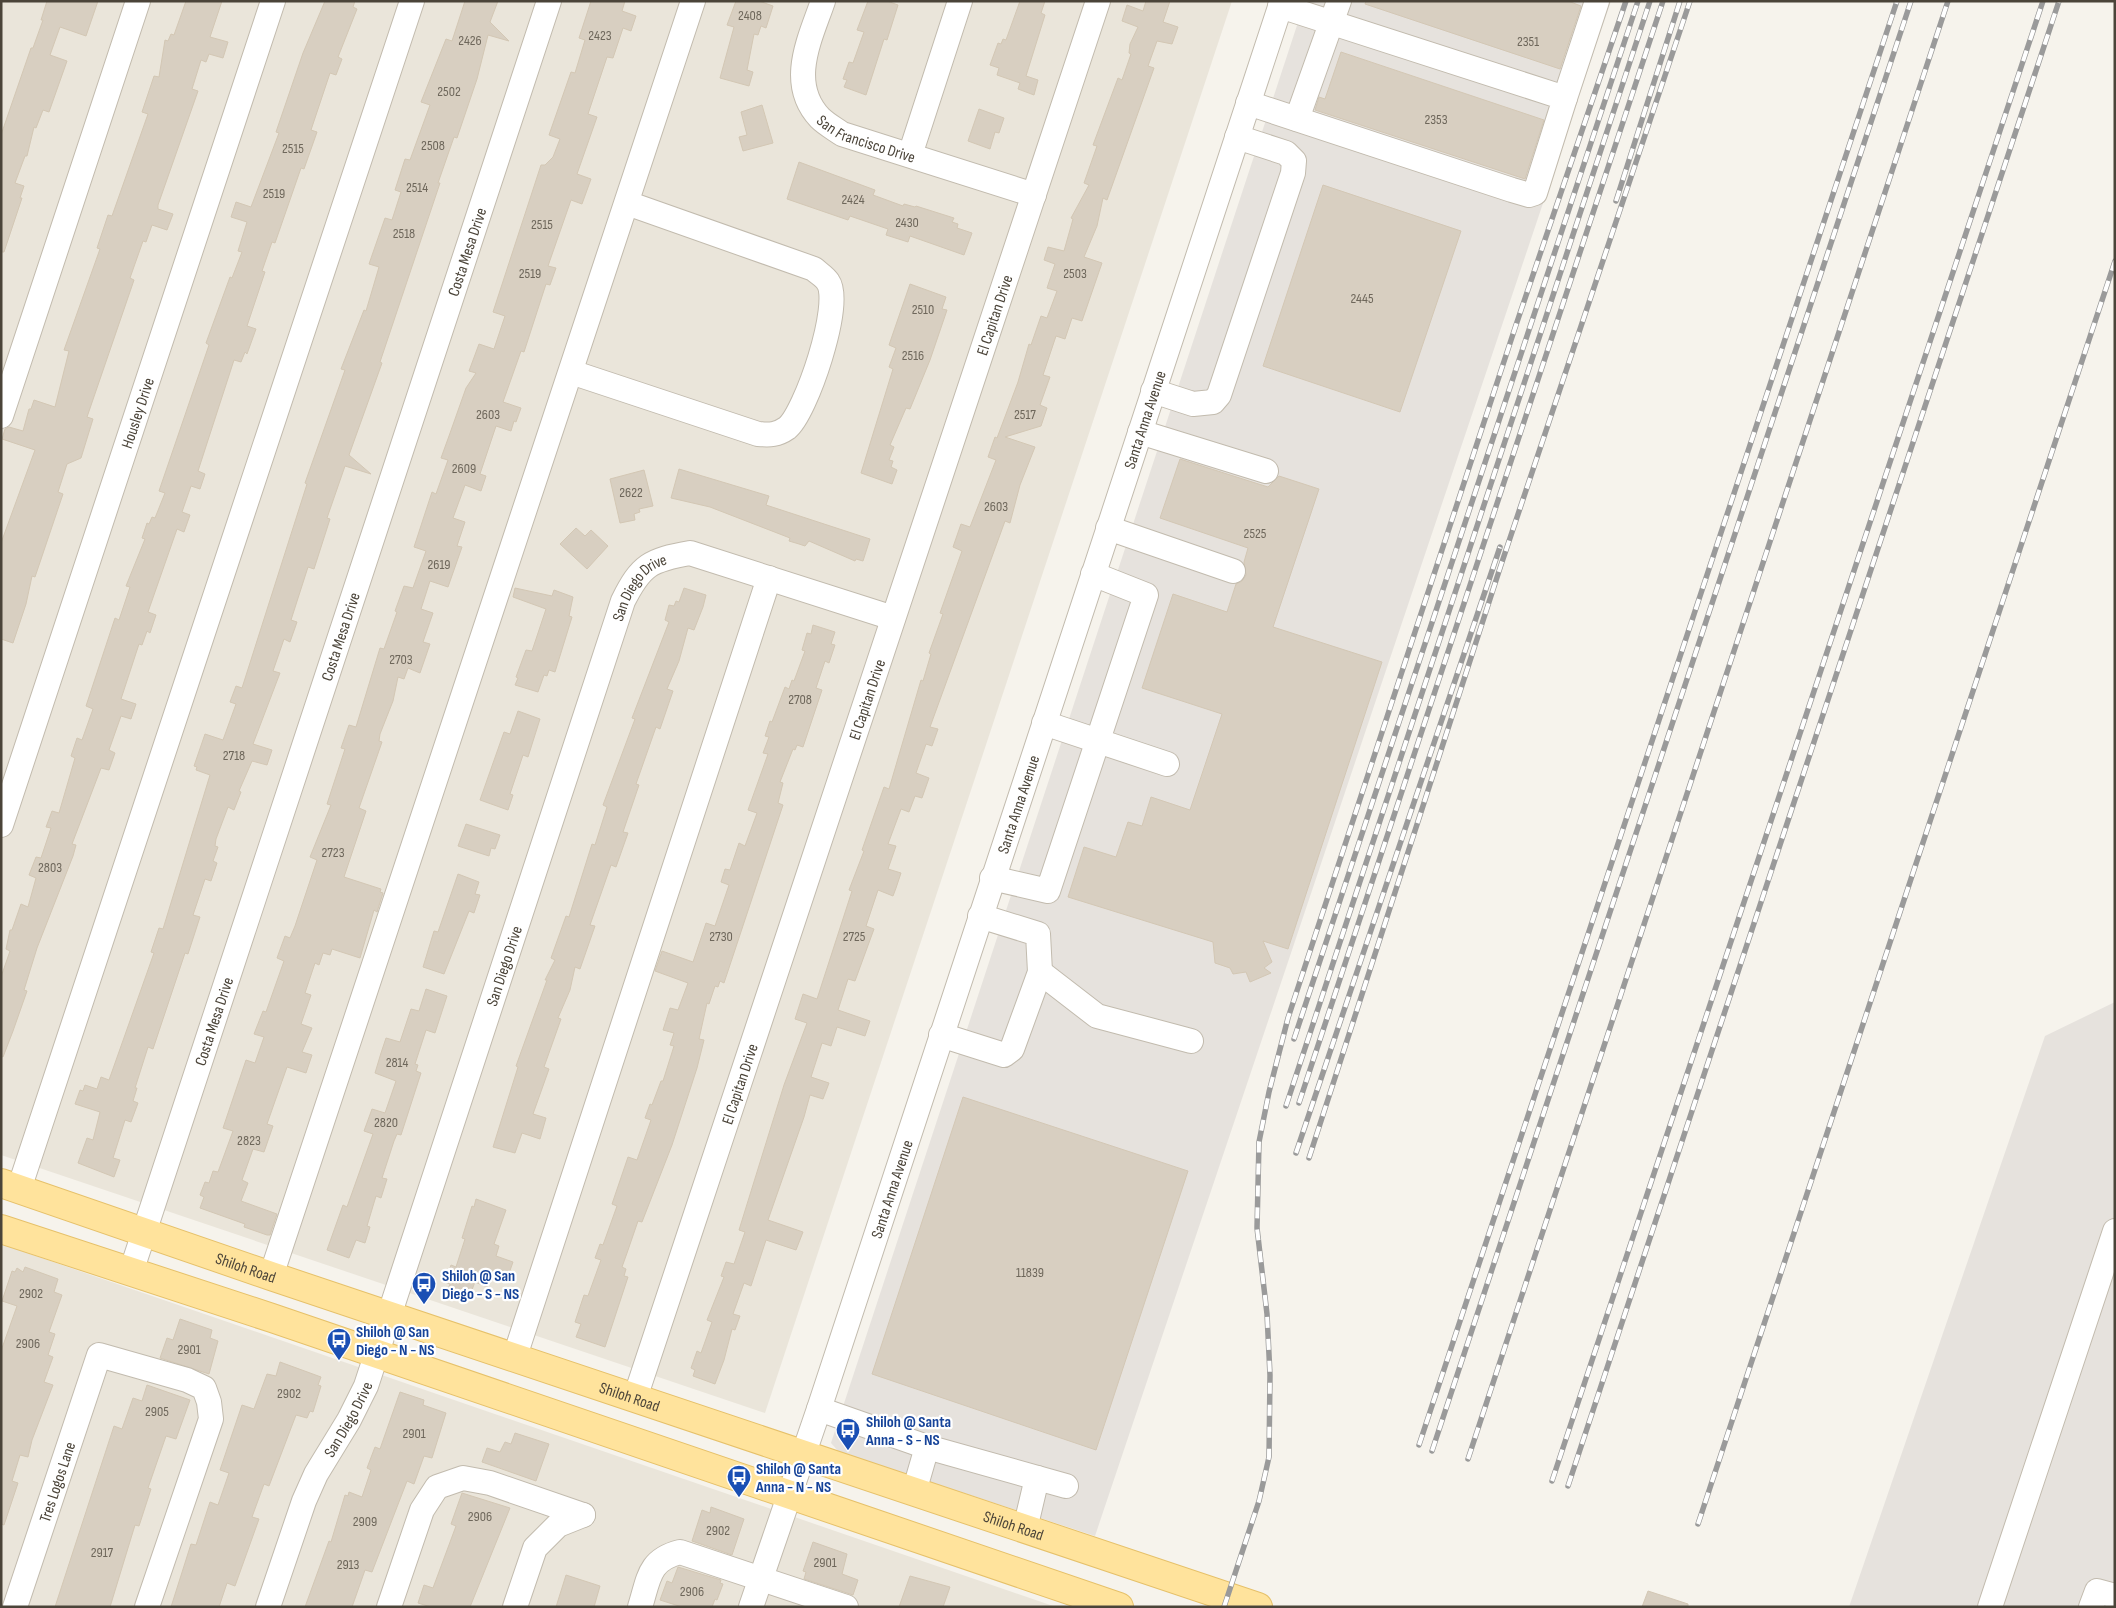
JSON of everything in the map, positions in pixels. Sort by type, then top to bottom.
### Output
[{"type":"main road","name":"Shiloh Road","points":[[10,1186],[271,1276],[390,1314],[803,1455],[1258,1607]]},
{"type":"main road","points":[[1,1228],[1119,1607]]},
{"type":"street","points":[[1,416],[138,1]]},
{"type":"street","name":"Housley Drive","points":[[1,825],[274,1]]},
{"type":"street","points":[[10,1186],[412,1]]},
{"type":"street","name":"Costa Mesa Drive","points":[[131,1272],[549,1]]},
{"type":"street","points":[[271,1276],[693,1]]},
{"type":"street","name":"San Francisco Drive","points":[[823,1],[802,68],[807,98],[820,118],[842,134],[1034,195]]},
{"type":"street","points":[[910,155],[960,1]]},
{"type":"street","name":"El Capitan Drive","points":[[635,1398],[1098,1]]},
{"type":"street","points":[[1248,103],[1532,195],[1535,193],[1597,1]]},
{"type":"street","points":[[1281,4],[1335,12],[1565,98]]},
{"type":"street","name":"Santa Anna Avenue","points":[[751,1607],[803,1455],[1281,4]]},
{"type":"street","points":[[1297,119],[1335,12]]},
{"type":"street","points":[[1153,391],[1193,404],[1213,402],[1218,395],[1287,192],[1293,173],[1294,161],[1286,153],[1237,137]]},
{"type":"street","points":[[570,372],[758,434],[774,435],[788,427],[800,412],[830,327],[833,304],[829,282],[814,269],[627,203]]},
{"type":"street","points":[[1140,432],[1266,471]]},
{"type":"street","points":[[1108,528],[1233,570]]},
{"type":"street","name":"San Diego Drive","points":[[268,1607],[304,1501],[316,1474],[349,1420],[366,1386],[620,611],[636,576],[660,558],[690,553],[893,618]]},
{"type":"street","points":[[992,878],[1048,891],[1146,595],[1093,574]]},
{"type":"street","points":[[515,1356],[769,578]]},
{"type":"street","points":[[1044,723],[1167,764]]},
{"type":"street","points":[[941,1035],[1004,1055],[1012,1049],[1040,972],[1038,934],[980,916]]},
{"type":"street","points":[[1040,972],[1097,1016],[1191,1041]]},
{"type":"street","points":[[1990,1607],[2115,1231]]},
{"type":"street","name":"Tres Logos Lane","points":[[15,1607],[100,1355],[186,1380],[204,1388],[209,1402],[211,1419],[147,1607]]},
{"type":"street","points":[[818,1409],[927,1447],[1066,1486]]},
{"type":"street","points":[[914,1492],[927,1447]]},
{"type":"street","points":[[389,1607],[422,1510],[437,1487],[463,1478],[490,1483],[583,1515],[558,1525],[535,1548],[515,1607]]},
{"type":"street","points":[[1025,1529],[1038,1478]]},
{"type":"street","points":[[640,1607],[655,1563],[665,1555],[680,1552],[846,1607]]},
{"type":"shaded area","points":[[1,1],[1232,1],[765,1413],[1,1155]]},
{"type":"shaded area","points":[[1305,1],[1611,1],[1095,1536],[839,1452],[831,1443]]},
{"type":"shaded area","points":[[2115,1002],[2115,1607],[1849,1607],[2045,1036]]},
{"type":"shaded area","points":[[1,1244],[1056,1607],[1,1607]]},
{"type":"building","points":[[47,1],[98,1],[86,36],[60,27],[50,55],[67,61],[49,112],[43,110],[36,128],[34,127],[27,156],[25,156],[15,183],[24,186],[20,198],[22,198],[4,252],[1,252],[1,135],[31,48],[33,48],[43,20],[41,20]]},
{"type":"building","points":[[186,1],[222,1],[210,37],[228,42],[223,58],[209,54],[206,62],[201,60],[192,89],[198,91],[158,205],[158,209],[173,214],[167,230],[152,225],[146,242],[143,241],[130,278],[134,280],[87,417],[93,419],[81,458],[67,464],[58,492],[63,494],[35,577],[32,576],[26,604],[13,643],[1,639],[1,543],[35,450],[2,439],[5,429],[9,427],[23,431],[29,409],[31,409],[34,400],[55,407],[69,351],[64,350],[100,249],[97,248],[108,215],[112,216],[148,114],[142,112],[154,76],[159,77],[165,40],[168,41],[171,34],[174,35]]},
{"type":"building","points":[[325,1],[355,1],[353,7],[357,9],[338,57],[342,59],[336,75],[330,73],[311,130],[317,132],[304,169],[301,168],[275,243],[272,242],[262,271],[265,272],[247,326],[256,329],[247,354],[245,352],[241,362],[234,360],[198,471],[205,474],[200,489],[191,486],[182,512],[190,515],[184,532],[177,529],[148,612],[156,615],[150,633],[147,631],[142,645],[139,644],[121,699],[136,704],[131,719],[121,716],[109,750],[115,753],[109,770],[101,768],[72,844],[76,845],[73,856],[37,948],[24,990],[27,991],[3,1057],[1,1056],[1,977],[10,951],[6,949],[10,930],[12,930],[21,904],[28,907],[36,878],[29,875],[36,857],[41,858],[51,828],[46,827],[52,811],[59,813],[75,758],[71,756],[77,738],[82,740],[93,709],[86,706],[115,618],[119,620],[130,587],[126,586],[145,539],[142,538],[147,523],[149,524],[152,517],[155,518],[165,493],[159,491],[209,345],[206,343],[230,277],[232,278],[242,252],[238,251],[247,222],[231,217],[236,202],[251,207],[279,133],[276,132],[303,53]]},
{"type":"building","points":[[465,1],[498,1],[490,22],[509,41],[488,35],[477,79],[457,138],[454,137],[438,183],[440,183],[380,362],[382,363],[349,455],[371,474],[345,466],[327,518],[330,519],[314,569],[308,567],[291,620],[297,622],[290,642],[284,639],[273,671],[280,673],[253,744],[272,750],[267,765],[252,761],[239,791],[241,792],[234,810],[228,807],[216,839],[215,846],[218,847],[213,861],[217,863],[211,881],[205,879],[193,915],[200,917],[188,954],[185,953],[153,1049],[148,1047],[135,1088],[137,1088],[133,1101],[138,1103],[131,1122],[125,1120],[113,1158],[120,1160],[114,1177],[78,1163],[87,1138],[93,1140],[100,1112],[75,1104],[80,1090],[83,1091],[85,1085],[97,1089],[101,1077],[109,1080],[154,953],[151,952],[159,928],[163,929],[210,775],[196,770],[197,767],[194,766],[205,734],[223,740],[236,704],[230,702],[236,686],[242,688],[307,484],[305,483],[345,370],[341,369],[364,310],[366,311],[379,267],[369,264],[385,218],[392,220],[401,192],[395,190],[405,159],[410,160],[430,105],[421,102],[446,39],[452,41]]},
{"type":"building","points":[[591,1],[625,1],[622,11],[636,16],[631,31],[623,28],[613,58],[607,57],[588,114],[597,117],[577,174],[591,179],[582,204],[571,200],[548,266],[556,268],[550,285],[546,284],[524,352],[521,351],[503,402],[521,408],[511,431],[496,426],[480,474],[486,476],[481,491],[465,485],[453,518],[465,522],[457,546],[462,547],[448,587],[430,581],[421,609],[433,613],[423,642],[430,644],[420,673],[408,668],[404,679],[398,677],[393,701],[380,734],[379,741],[382,742],[359,808],[366,811],[344,877],[381,889],[380,892],[383,893],[377,912],[374,910],[360,958],[332,949],[330,955],[323,953],[319,965],[315,963],[305,993],[311,995],[301,1024],[312,1028],[302,1052],[312,1055],[306,1073],[287,1067],[267,1124],[273,1126],[264,1152],[253,1149],[242,1180],[248,1183],[241,1201],[277,1214],[270,1235],[267,1235],[244,1227],[245,1224],[200,1208],[204,1197],[200,1195],[205,1182],[209,1183],[213,1171],[218,1172],[233,1131],[223,1128],[246,1060],[255,1063],[264,1037],[254,1034],[263,1011],[266,1012],[284,961],[277,958],[285,936],[290,938],[295,926],[317,860],[310,857],[331,805],[327,804],[345,749],[341,748],[349,725],[356,727],[380,648],[384,649],[404,586],[413,588],[426,551],[414,547],[432,492],[436,494],[448,460],[441,458],[466,388],[476,373],[469,371],[479,344],[494,349],[505,316],[493,312],[541,165],[545,165],[553,157],[560,139],[549,135],[571,72],[575,73],[585,40],[579,38]]},
{"type":"building","points":[[736,1],[759,1],[773,6],[766,28],[761,26],[758,35],[754,34],[747,70],[753,72],[749,86],[720,78],[734,27],[727,25]]},
{"type":"building","points":[[868,1],[887,1],[898,5],[887,40],[884,39],[866,95],[844,87],[847,80],[843,79],[849,62],[853,63],[864,32],[857,30]]},
{"type":"building","points":[[1020,1],[1045,1],[1041,13],[1045,15],[1026,76],[1038,80],[1034,95],[1018,89],[1020,83],[997,75],[999,68],[990,65],[998,43],[1001,44],[1003,39],[1006,40]]},
{"type":"building","points":[[1146,1],[1170,1],[1163,22],[1178,27],[1172,44],[1157,41],[1148,66],[1154,68],[1107,200],[1103,198],[1097,226],[1084,257],[1102,263],[1082,321],[1072,318],[1065,339],[1056,336],[1043,375],[1050,377],[1040,405],[1047,408],[1041,426],[1005,437],[1035,447],[1020,485],[1010,523],[1005,521],[930,727],[938,729],[932,746],[926,744],[916,773],[929,778],[922,798],[915,796],[909,812],[901,809],[888,844],[896,846],[888,869],[901,873],[896,888],[893,896],[878,890],[866,926],[874,929],[855,981],[848,979],[838,1010],[870,1021],[865,1036],[837,1027],[831,1046],[822,1043],[811,1077],[829,1083],[823,1099],[810,1095],[768,1220],[803,1232],[796,1250],[766,1240],[751,1286],[744,1283],[733,1314],[740,1316],[735,1330],[732,1329],[724,1360],[715,1384],[693,1376],[695,1370],[691,1368],[697,1351],[701,1353],[712,1322],[707,1320],[724,1277],[721,1276],[726,1262],[734,1264],[745,1232],[739,1230],[784,1085],[807,1023],[795,1019],[803,994],[817,999],[852,891],[849,890],[864,851],[862,850],[884,787],[889,789],[921,680],[923,681],[931,654],[929,653],[943,614],[940,613],[962,551],[953,547],[961,524],[970,527],[996,460],[988,457],[1018,382],[1029,344],[1031,345],[1041,316],[1047,318],[1057,291],[1047,288],[1055,264],[1044,260],[1048,247],[1064,251],[1073,219],[1071,218],[1089,185],[1084,183],[1097,146],[1093,145],[1118,78],[1122,80],[1131,54],[1129,53],[1130,44],[1138,27],[1122,21],[1127,5],[1143,11]]},
{"type":"building","points":[[1366,1],[1568,1],[1581,6],[1560,69],[1365,4]]},
{"type":"building","points":[[1341,52],[1544,120],[1525,179],[1315,110],[1319,97],[1325,99]]},
{"type":"building","points":[[762,105],[773,143],[743,151],[739,137],[747,135],[741,112]]},
{"type":"building","points":[[979,109],[1004,118],[999,133],[995,132],[990,149],[968,141]]},
{"type":"building","points":[[799,162],[875,190],[873,195],[903,206],[904,204],[916,206],[954,218],[952,222],[958,224],[957,228],[972,233],[964,255],[910,236],[908,242],[886,235],[888,229],[850,216],[848,220],[787,199]]},
{"type":"building","points":[[1323,185],[1461,231],[1400,412],[1263,366]]},
{"type":"building","points":[[910,284],[946,297],[942,309],[947,310],[930,360],[910,409],[906,408],[890,445],[894,447],[889,460],[893,461],[891,467],[897,470],[892,484],[861,473],[893,369],[889,367],[896,348],[889,345]]},
{"type":"building","points":[[1180,459],[1268,487],[1279,476],[1319,489],[1273,627],[1382,662],[1288,949],[1263,941],[1272,962],[1264,968],[1271,973],[1250,982],[1246,972],[1233,974],[1230,968],[1215,963],[1213,942],[1068,897],[1084,847],[1116,857],[1128,822],[1142,826],[1151,797],[1190,810],[1222,714],[1142,688],[1173,594],[1227,612],[1236,584],[1242,581],[1246,575],[1244,562],[1248,548],[1160,518]]},
{"type":"building","points":[[679,469],[769,496],[766,505],[870,539],[863,561],[856,559],[855,561],[809,541],[805,546],[789,541],[790,538],[710,507],[671,498]]},
{"type":"building","points":[[644,470],[653,506],[639,509],[640,512],[634,514],[635,520],[620,523],[610,479]]},
{"type":"building","points":[[576,528],[585,536],[591,530],[608,546],[587,569],[560,544]]},
{"type":"building","points":[[515,588],[552,596],[554,590],[573,597],[569,616],[572,617],[555,672],[549,670],[547,676],[544,675],[538,692],[515,685],[526,650],[532,651],[546,609],[513,597]]},
{"type":"building","points":[[684,588],[706,595],[703,607],[694,630],[688,628],[679,661],[667,689],[673,691],[660,729],[656,727],[636,784],[639,785],[623,832],[628,833],[616,867],[611,865],[590,925],[595,926],[580,969],[575,967],[570,990],[558,1018],[561,1019],[544,1067],[549,1069],[533,1114],[546,1118],[540,1139],[522,1133],[515,1153],[493,1147],[518,1067],[516,1066],[547,980],[545,980],[555,960],[551,958],[566,916],[569,917],[592,844],[595,845],[607,807],[603,805],[635,719],[632,718],[669,622],[665,620],[669,605],[674,606],[676,601],[679,602]]},
{"type":"building","points":[[813,625],[835,632],[831,644],[835,645],[829,663],[825,661],[816,688],[822,690],[803,747],[797,745],[795,750],[793,749],[780,782],[783,783],[778,803],[783,805],[724,983],[720,981],[718,987],[715,986],[709,1004],[707,1003],[699,1039],[704,1040],[697,1068],[672,1145],[642,1222],[638,1221],[622,1267],[626,1269],[624,1276],[628,1277],[605,1347],[576,1337],[581,1324],[575,1322],[584,1295],[588,1296],[601,1260],[595,1258],[600,1244],[603,1245],[617,1206],[612,1204],[628,1157],[637,1160],[651,1120],[645,1118],[661,1081],[663,1081],[674,1046],[670,1045],[674,1033],[663,1030],[670,1008],[678,1010],[688,983],[655,971],[662,951],[693,962],[706,923],[715,926],[729,885],[721,882],[725,869],[730,870],[739,843],[745,846],[757,813],[748,810],[768,754],[763,753],[769,737],[765,736],[785,687],[789,689],[792,680],[794,681],[805,651],[802,650],[807,633],[811,634]]},
{"type":"building","points":[[518,711],[540,719],[528,757],[523,755],[510,794],[513,795],[508,810],[480,800],[504,732],[510,734]]},
{"type":"building","points":[[466,824],[500,835],[495,849],[491,848],[489,856],[458,846]]},
{"type":"building","points":[[458,874],[479,882],[475,894],[480,895],[474,913],[469,911],[444,974],[423,967],[434,931],[438,932]]},
{"type":"building","points":[[426,989],[447,996],[435,1033],[426,1030],[415,1064],[418,1065],[416,1071],[421,1073],[401,1135],[397,1134],[394,1141],[382,1178],[387,1179],[381,1198],[376,1196],[367,1226],[370,1227],[365,1243],[356,1240],[349,1258],[327,1250],[343,1205],[347,1207],[373,1134],[364,1131],[372,1109],[385,1113],[396,1081],[375,1073],[386,1038],[400,1042],[411,1009],[419,1011]]},
{"type":"building","points":[[963,1097],[1188,1171],[1096,1450],[872,1374]]},
{"type":"building","points":[[476,1199],[506,1210],[494,1244],[499,1246],[496,1256],[513,1262],[506,1282],[491,1277],[487,1287],[475,1282],[468,1300],[447,1292],[450,1284],[445,1282],[451,1265],[456,1267],[465,1239],[462,1238]]},
{"type":"building","points":[[25,1267],[58,1279],[54,1292],[62,1295],[49,1332],[55,1334],[48,1355],[53,1357],[44,1382],[53,1385],[32,1440],[28,1457],[20,1455],[12,1481],[18,1483],[4,1525],[1,1524],[1,1351],[17,1306],[2,1301],[12,1271],[15,1272],[17,1268],[23,1272]]},
{"type":"building","points":[[180,1319],[212,1330],[210,1338],[218,1341],[209,1374],[160,1358],[167,1338],[173,1340]]},
{"type":"building","points":[[280,1362],[321,1377],[318,1385],[321,1386],[313,1412],[310,1411],[307,1418],[296,1415],[269,1486],[264,1484],[252,1517],[259,1519],[235,1586],[227,1583],[219,1607],[171,1607],[191,1544],[196,1545],[210,1502],[218,1505],[229,1473],[220,1470],[242,1405],[254,1409],[267,1374],[276,1376]]},
{"type":"building","points":[[147,1385],[190,1400],[176,1439],[166,1436],[148,1488],[151,1489],[139,1526],[135,1525],[110,1607],[55,1607],[114,1426],[122,1429],[133,1398],[142,1401]]},
{"type":"building","points":[[400,1392],[424,1400],[423,1405],[446,1413],[432,1458],[424,1456],[414,1484],[407,1481],[372,1572],[365,1570],[352,1607],[305,1607],[329,1541],[331,1542],[345,1495],[348,1496],[349,1492],[362,1497],[371,1470],[367,1468],[375,1447],[380,1449]]},
{"type":"building","points":[[515,1433],[549,1444],[536,1481],[482,1462],[487,1448],[500,1452],[505,1442],[511,1444]]},
{"type":"building","points":[[462,1493],[510,1508],[470,1607],[431,1607],[418,1603],[424,1585],[433,1588],[456,1526],[451,1524]]},
{"type":"building","points":[[711,1507],[744,1519],[732,1555],[692,1541],[702,1510],[710,1513]]},
{"type":"building","points":[[813,1542],[847,1554],[842,1574],[858,1580],[853,1595],[804,1579],[806,1572],[803,1571]]},
{"type":"building","points":[[678,1567],[721,1580],[720,1583],[723,1584],[712,1607],[682,1607],[660,1600],[667,1581],[672,1583]]},
{"type":"building","points":[[566,1575],[600,1586],[594,1607],[556,1607]]},
{"type":"building","points":[[910,1576],[950,1587],[943,1607],[899,1607]]},
{"type":"building","points":[[1648,1591],[1688,1604],[1688,1607],[1642,1607]]},
{"type":"railway","points":[[1224,1607],[1259,1501],[1269,1457],[1270,1375],[1267,1314],[1257,1228],[1259,1142],[1269,1092],[1288,1018],[1516,325],[1626,1]]},
{"type":"railway","points":[[1294,1039],[1638,1]]},
{"type":"railway","points":[[1286,1106],[1650,1]]},
{"type":"railway","points":[[1299,1103],[1663,1]]},
{"type":"railway","points":[[1616,201],[1680,1]]},
{"type":"railway","points":[[1309,1158],[1501,565],[1690,1]]},
{"type":"railway","points":[[1419,1445],[1897,1]]},
{"type":"railway","points":[[1432,1451],[1911,1]]},
{"type":"railway","points":[[1468,1459],[1948,1]]},
{"type":"railway","points":[[1552,1481],[2043,1]]},
{"type":"railway","points":[[1568,1486],[2059,1]]},
{"type":"railway","points":[[1698,1524],[2115,261]]},
{"type":"railway","points":[[1296,1153],[1500,547]]},
{"type":"place","name":"Shiloh @ San Diego - S - NS","points":[[424,1305]]},
{"type":"place","name":"Shiloh @ San Diego - N - NS","points":[[339,1361]]},
{"type":"place","name":"Shiloh @ Santa Anna - S - NS","points":[[848,1451]]},
{"type":"place","name":"Shiloh @ Santa Anna - N - NS","points":[[739,1498]]}]
